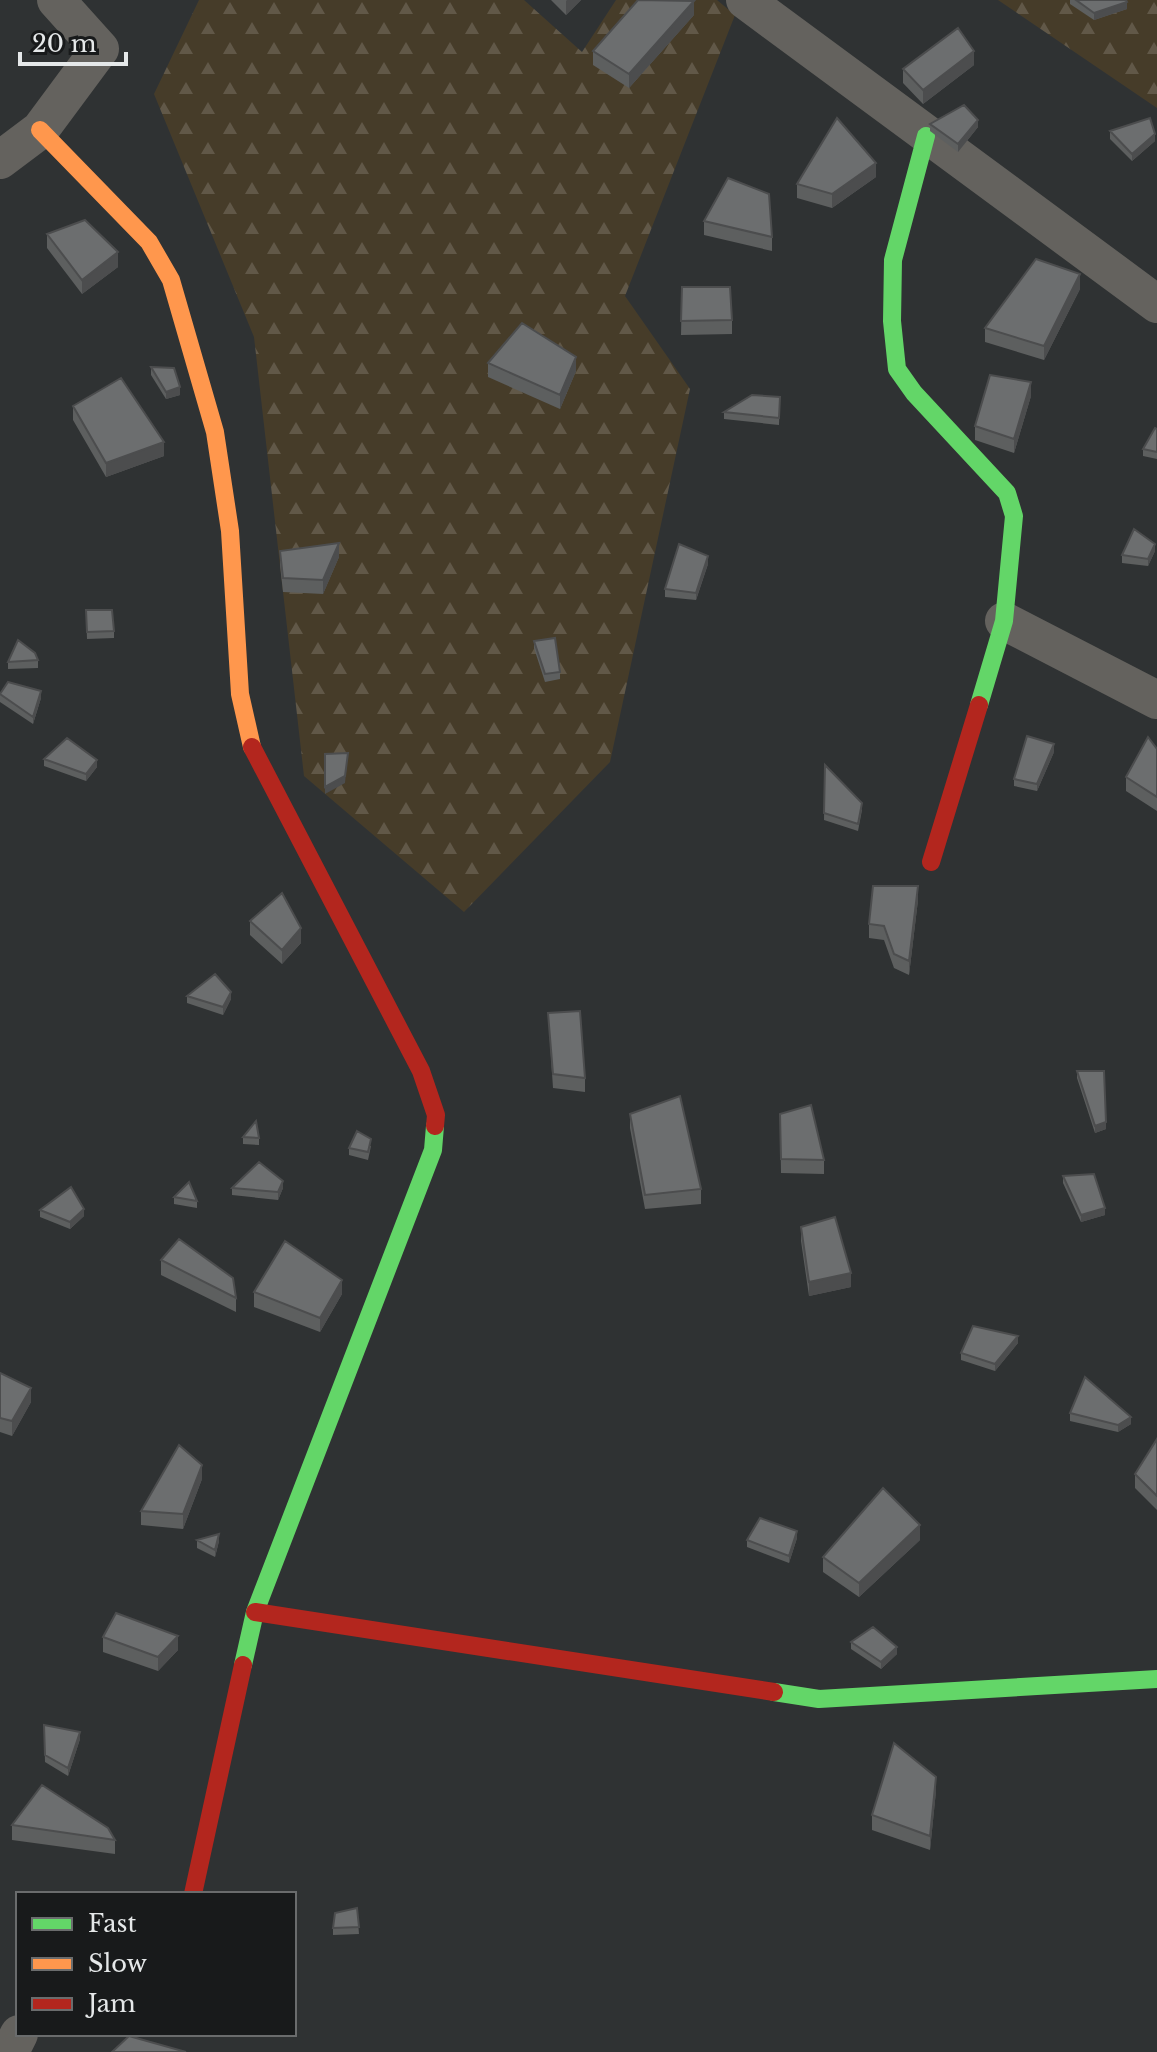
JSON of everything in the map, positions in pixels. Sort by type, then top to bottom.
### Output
[{"type":"street","points":[[0,160],[40,130],[100,49],[56,0]]},
{"type":"street","points":[[745,0],[1157,304]]},
{"type":"street","points":[[40,130],[149,242],[171,280],[215,432],[230,531],[240,694],[255,758],[421,1071],[436,1115],[433,1150],[255,1612],[193,1892]]},
{"type":"street","points":[[926,136],[893,260],[892,321],[897,369],[914,393],[1007,493],[1014,516],[1004,621],[931,862]]},
{"type":"street","points":[[1004,621],[1157,700]]},
{"type":"street","points":[[255,1612],[819,1699],[1157,1679]]},
{"type":"green space","points":[[199,0],[524,0],[582,52],[616,0],[717,0],[735,15],[625,296],[690,389],[610,762],[464,912],[304,776],[254,337],[154,94]]},
{"type":"green space","points":[[998,0],[1157,0],[1157,108]]},
{"type":"building","points":[[638,0],[694,1],[629,74],[593,51]]},
{"type":"building","points":[[1076,0],[1126,0],[1127,2],[1094,13]]},
{"type":"building","points":[[958,28],[974,51],[923,90],[903,69]]},
{"type":"building","points":[[964,105],[978,120],[958,144],[930,124]]},
{"type":"building","points":[[837,118],[876,163],[832,194],[797,184]]},
{"type":"building","points":[[1150,118],[1155,134],[1132,154],[1110,131]]},
{"type":"building","points":[[728,178],[769,194],[772,237],[704,221]]},
{"type":"building","points":[[85,220],[118,252],[82,280],[47,234]]},
{"type":"building","points":[[1036,259],[1080,274],[1044,346],[985,328]]},
{"type":"building","points":[[682,287],[730,287],[732,320],[681,321]]},
{"type":"building","points":[[522,323],[576,357],[560,395],[488,363]]},
{"type":"building","points":[[151,367],[174,368],[180,387],[166,392]]},
{"type":"building","points":[[990,375],[1031,382],[1014,439],[975,426]]},
{"type":"building","points":[[121,378],[164,442],[106,463],[73,406]]},
{"type":"building","points":[[752,395],[780,397],[779,418],[724,412]]},
{"type":"building","points":[[1155,428],[1157,452],[1143,449]]},
{"type":"building","points":[[1134,529],[1155,544],[1148,559],[1122,555]]},
{"type":"building","points":[[339,543],[323,580],[283,578],[280,551]]},
{"type":"building","points":[[679,544],[708,556],[696,593],[665,589]]},
{"type":"building","points":[[86,610],[112,610],[114,631],[87,632]]},
{"type":"building","points":[[555,638],[560,672],[545,674],[534,641]]},
{"type":"building","points":[[18,640],[35,653],[38,660],[8,662]]},
{"type":"building","points":[[8,682],[41,691],[33,717],[0,694]]},
{"type":"building","points":[[1027,736],[1054,744],[1037,784],[1014,779]]},
{"type":"building","points":[[1148,737],[1157,749],[1157,797],[1126,777]]},
{"type":"building","points":[[67,738],[97,760],[86,774],[44,759]]},
{"type":"building","points":[[348,753],[345,776],[325,787],[325,754]]},
{"type":"building","points":[[825,765],[862,803],[858,824],[824,813]]},
{"type":"building","points":[[873,886],[918,886],[909,961],[894,954],[884,926],[869,924]]},
{"type":"building","points":[[282,893],[301,928],[282,950],[250,921]]},
{"type":"building","points":[[215,974],[231,992],[223,1007],[187,996]]},
{"type":"building","points":[[580,1011],[585,1078],[553,1074],[548,1013]]},
{"type":"building","points":[[1077,1071],[1104,1071],[1106,1122],[1095,1126]]},
{"type":"building","points":[[680,1096],[701,1189],[645,1195],[630,1114]]},
{"type":"building","points":[[811,1105],[824,1160],[781,1159],[780,1114]]},
{"type":"building","points":[[256,1121],[259,1138],[243,1137]]},
{"type":"building","points":[[357,1131],[371,1139],[368,1152],[349,1148]]},
{"type":"building","points":[[259,1162],[283,1181],[278,1192],[232,1188]]},
{"type":"building","points":[[1094,1174],[1105,1208],[1081,1215],[1063,1176]]},
{"type":"building","points":[[189,1182],[197,1201],[174,1197]]},
{"type":"building","points":[[71,1187],[84,1209],[70,1222],[40,1210]]},
{"type":"building","points":[[835,1217],[851,1273],[809,1282],[801,1227]]},
{"type":"building","points":[[179,1239],[233,1278],[236,1298],[161,1260]]},
{"type":"building","points":[[285,1241],[342,1280],[320,1318],[254,1292]]},
{"type":"building","points":[[973,1326],[1018,1336],[995,1364],[961,1353]]},
{"type":"building","points":[[0,1373],[31,1388],[12,1421],[0,1418]]},
{"type":"building","points":[[1085,1377],[1131,1417],[1118,1425],[1070,1413]]},
{"type":"building","points":[[1157,1439],[1157,1496],[1135,1474]]},
{"type":"building","points":[[179,1445],[202,1465],[183,1514],[141,1511]]},
{"type":"building","points":[[883,1488],[920,1525],[859,1583],[823,1557]]},
{"type":"building","points":[[760,1518],[797,1531],[789,1556],[747,1540]]},
{"type":"building","points":[[219,1534],[215,1550],[197,1540]]},
{"type":"building","points":[[116,1613],[178,1636],[158,1657],[103,1637]]},
{"type":"building","points":[[873,1627],[897,1647],[881,1662],[851,1642]]},
{"type":"building","points":[[44,1725],[80,1732],[68,1768],[45,1755]]},
{"type":"building","points":[[894,1743],[936,1777],[930,1836],[872,1815]]},
{"type":"building","points":[[42,1785],[108,1828],[115,1840],[12,1825]]},
{"type":"building","points":[[357,1908],[359,1927],[333,1928],[335,1913]]},
{"type":"building","points":[[129,2036],[186,2052],[112,2052]]},
{"type":"traffic: fast","points":[[926,136],[893,260],[892,321],[897,369],[914,393],[1007,493],[1014,516],[1004,621],[979,705]]},
{"type":"traffic: fast","points":[[243,1665],[255,1612],[433,1150],[435,1126]]},
{"type":"traffic: fast","points":[[774,1692],[819,1699],[1157,1679]]},
{"type":"traffic: slow","points":[[40,130],[149,242],[171,280],[215,432],[230,531],[240,694],[252,747]]},
{"type":"traffic: jam","points":[[931,862],[979,705]]},
{"type":"traffic: jam","points":[[252,747],[421,1071],[436,1115],[435,1126]]},
{"type":"traffic: jam","points":[[255,1612],[774,1692]]},
{"type":"traffic: jam","points":[[193,1892],[243,1665]]}]
